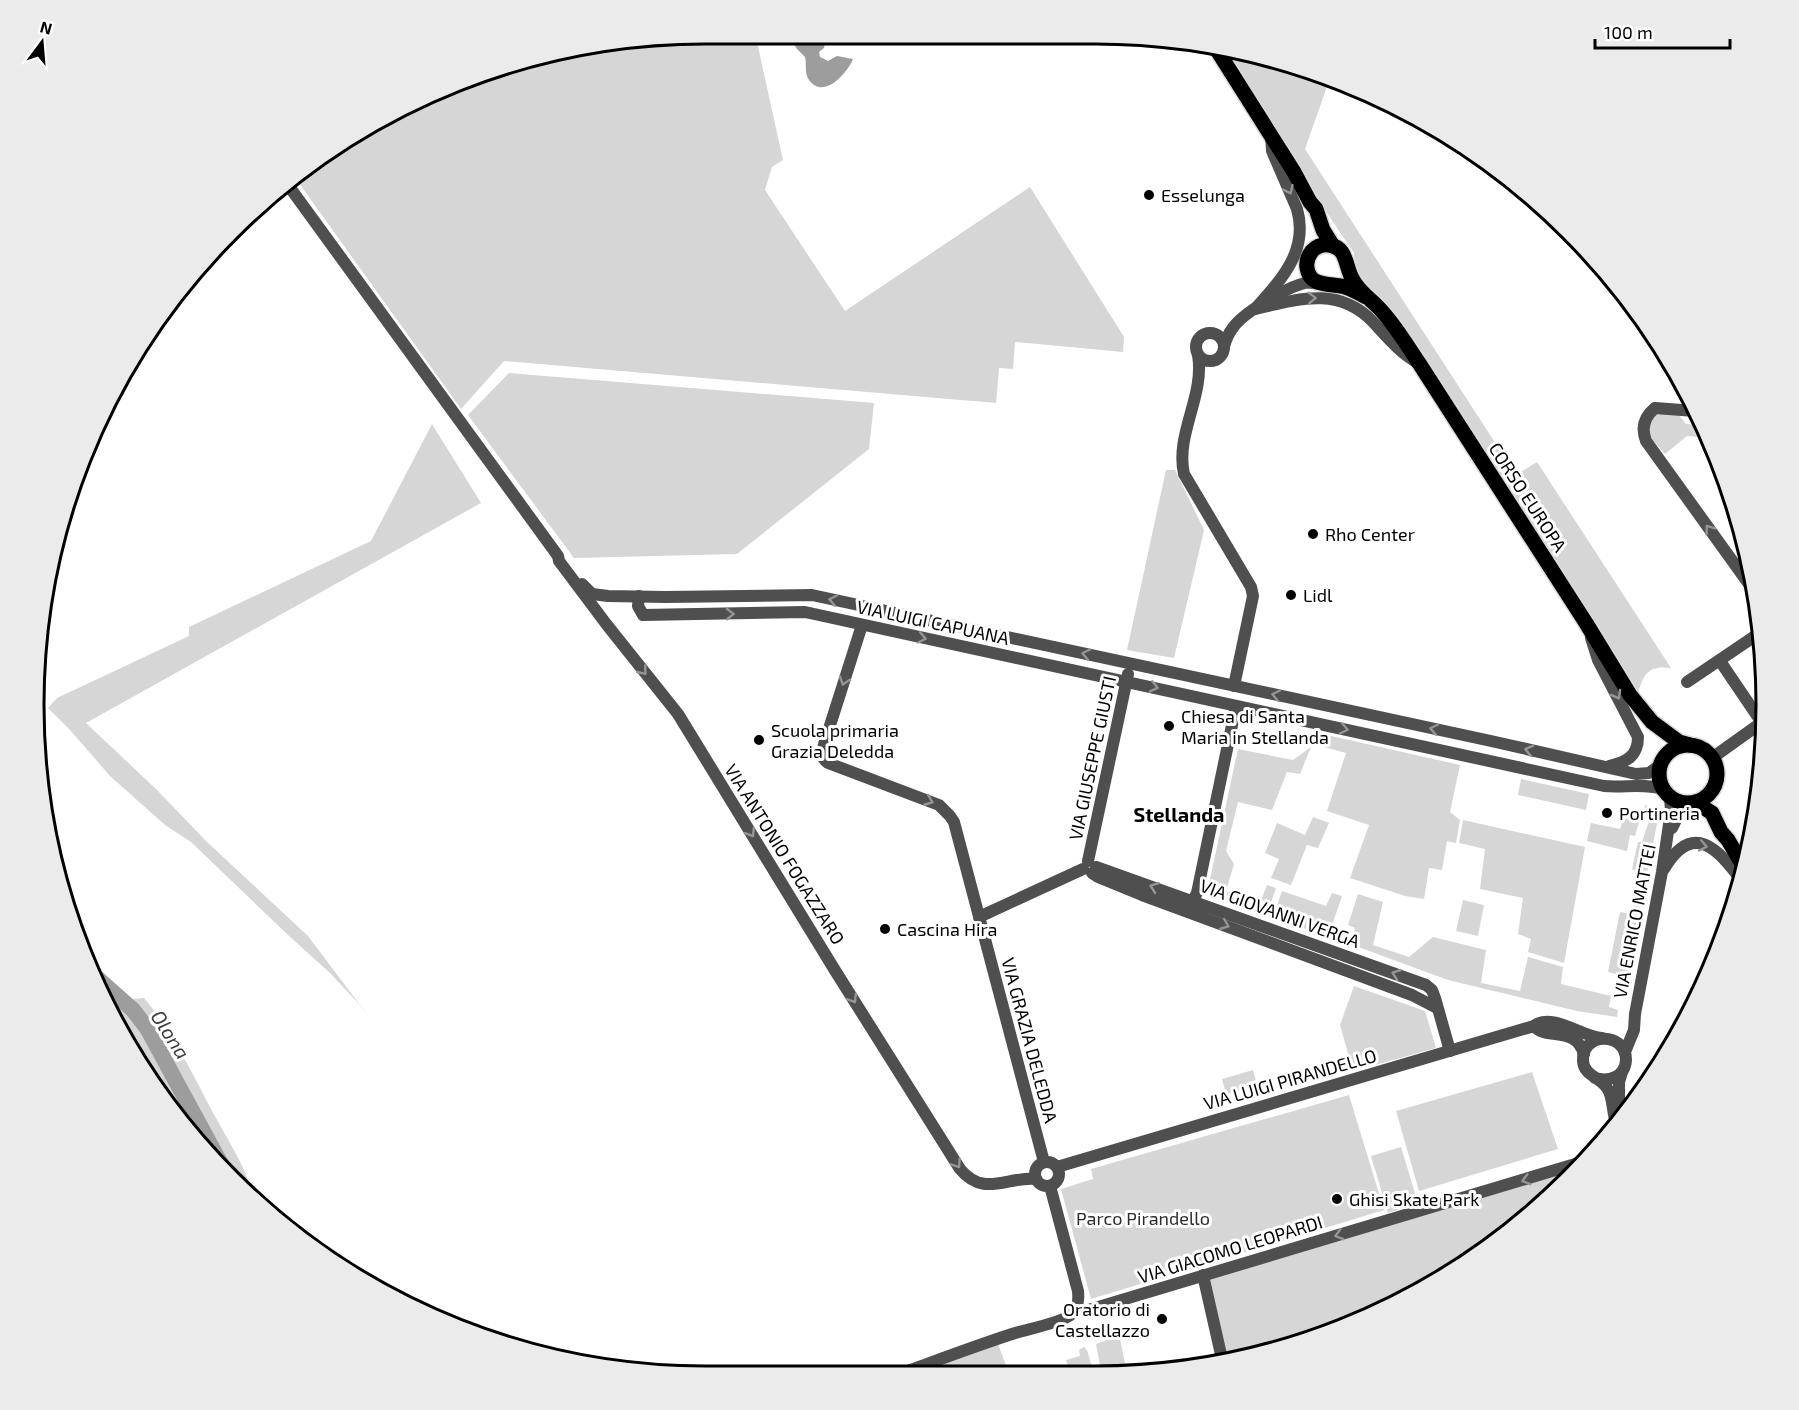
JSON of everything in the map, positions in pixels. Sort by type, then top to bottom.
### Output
[{"type":"main road","points":[[1221,56],[1316,209],[1323,230],[1333,246],[1342,251],[1345,256],[1346,272],[1339,281],[1324,284],[1309,274],[1307,270],[1316,237],[1310,202]]},
{"type":"main road","points":[[1309,256],[1319,246],[1333,246]]},
{"type":"main road","name":"CORSO EUROPA","points":[[1347,266],[1351,277],[1384,315],[1419,363],[1630,694],[1652,722],[1665,748],[1663,760]]},
{"type":"main road","name":"CORSO EUROPA","points":[[1324,284],[1344,287],[1366,297]]},
{"type":"main road","name":"CORSO EUROPA","points":[[1652,722],[1679,742],[1690,745]]},
{"type":"main road","points":[[1728,840],[1720,815],[1715,785],[1716,765],[1712,758],[1702,748],[1690,745],[1673,749],[1663,760],[1659,775],[1667,793],[1679,802],[1692,803],[1712,813],[1721,832],[1738,856]]},
{"type":"main road","points":[[1692,803],[1705,798],[1715,785]]},
{"type":"street","points":[[1255,309],[1287,271],[1300,239],[1300,219],[1272,151],[1271,135]]},
{"type":"street","points":[[291,189],[558,556],[563,558],[588,591],[595,595],[608,596],[605,610],[606,625]]},
{"type":"street","points":[[1190,906],[1197,893],[1253,596],[1251,587],[1184,474],[1182,460],[1185,434],[1198,387],[1200,368],[1196,348],[1204,334],[1238,321],[1283,291],[1297,278],[1309,256]]},
{"type":"street","points":[[1283,291],[1308,283],[1324,284]]},
{"type":"street","points":[[1255,309],[1314,297],[1340,301],[1360,311],[1402,353],[1419,363]]},
{"type":"street","points":[[1198,387],[1207,370],[1222,356],[1227,336],[1238,321]]},
{"type":"street","points":[[1204,334],[1218,335],[1224,342],[1224,346]]},
{"type":"street","points":[[1198,355],[1209,362],[1218,359]]},
{"type":"street","points":[[1686,410],[1655,408],[1646,417],[1643,435],[1743,576]]},
{"type":"street","name":"VIA ANTONIO FOGAZZARO","points":[[558,556],[559,561],[606,625],[678,714],[836,972],[960,1168],[969,1177],[985,1184],[1036,1179]]},
{"type":"street","name":"VIA LUIGI CAPUANA","points":[[608,596],[812,595],[1498,742],[1636,774],[1645,774],[1655,770],[1663,760]]},
{"type":"street","name":"VIA LUIGI CAPUANA","points":[[639,596],[638,606],[643,615],[805,612],[1604,786],[1624,788],[1644,785],[1667,793]]},
{"type":"street","points":[[1586,623],[1598,660],[1638,737],[1634,755],[1628,760],[1607,767]]},
{"type":"street","name":"VIA GRAZIA DELEDDA","points":[[862,626],[826,738],[823,758],[828,763],[927,800],[945,809],[954,822],[1044,1162]]},
{"type":"street","points":[[1687,682],[1752,638]]},
{"type":"street","points":[[1720,661],[1756,714]]},
{"type":"street","name":"VIA GIUSEPPE GIUSTI","points":[[1090,867],[1131,664]]},
{"type":"street","points":[[1712,758],[1755,730]]},
{"type":"street","points":[[1493,761],[1493,750],[1498,742]]},
{"type":"street","points":[[1562,757],[1569,766],[1567,772],[1562,776]]},
{"type":"street","name":"VIA ENRICO MATTEI","points":[[1624,1052],[1634,1030],[1635,1014],[1662,872],[1671,812],[1667,793]]},
{"type":"street","name":"VIA ENRICO MATTEI","points":[[1668,834],[1681,810],[1692,803]]},
{"type":"street","points":[[1662,872],[1671,857],[1679,850],[1686,845],[1701,843],[1720,852],[1734,870]]},
{"type":"street","points":[[979,917],[1090,867]]},
{"type":"street","name":"VIA GIOVANNI VERGA","points":[[1090,867],[1098,878],[1190,906],[1262,940],[1412,995],[1437,1008],[1450,1051]]},
{"type":"street","name":"VIA ENRICO MATTEI","points":[[1605,1038],[1620,1037],[1625,1033],[1635,1014]]},
{"type":"street","name":"VIA LUIGI PIRANDELLO","points":[[1057,1167],[1450,1051],[1537,1023],[1549,1022],[1571,1027],[1587,1036],[1605,1038]]},
{"type":"street","points":[[1533,1026],[1537,1030],[1569,1036],[1576,1040],[1584,1054]]},
{"type":"street","points":[[1613,1116],[1608,1089],[1590,1075],[1584,1066],[1584,1054],[1590,1043],[1605,1038],[1618,1043],[1626,1059],[1619,1082],[1618,1109]]},
{"type":"street","points":[[1595,1078],[1612,1079],[1622,1072]]},
{"type":"street","points":[[1044,1162],[1051,1162],[1059,1170],[1056,1182],[1050,1186],[1042,1185],[1036,1179],[1035,1171],[1044,1162]]},
{"type":"street","name":"VIA GIACOMO LEOPARDI","points":[[923,1366],[1062,1319],[1076,1309],[1085,1311],[1568,1166]]},
{"type":"street","points":[[1050,1186],[1078,1291],[1076,1309]]},
{"type":"street","points":[[1203,1275],[1221,1354]]},
{"type":"green space","points":[[757,44],[783,160],[772,167],[765,190],[845,311],[1030,187],[1124,337],[1123,352],[1015,342],[1013,369],[999,368],[996,403],[504,361],[461,409],[299,183],[374,132],[452,94],[534,66],[619,49],[662,45]]},
{"type":"green space","points":[[1231,58],[1265,66],[1327,87],[1305,149],[1516,475],[1537,462],[1671,668],[1657,668],[1648,672],[1638,693],[1403,330],[1360,282],[1355,269],[1354,253],[1308,185]]},
{"type":"green space","points":[[509,373],[874,403],[869,449],[737,554],[574,558],[468,415]]},
{"type":"green space","points":[[1657,412],[1678,414],[1686,424],[1693,424],[1698,437],[1687,436],[1665,454],[1650,437],[1650,420]]},
{"type":"green space","points":[[432,424],[481,503],[86,723],[156,789],[207,842],[308,936],[369,1017],[330,973],[191,842],[165,825],[110,776],[48,708],[57,698],[189,636],[189,627],[371,541]]},
{"type":"green space","points":[[1166,470],[1175,470],[1204,530],[1174,658],[1127,650]]},
{"type":"green space","points":[[1327,735],[1460,765],[1450,812],[1460,820],[1456,843],[1447,841],[1442,870],[1429,868],[1424,899],[1405,896],[1350,878],[1369,825],[1327,811],[1346,753],[1324,747]]},
{"type":"green space","points":[[1311,747],[1300,774],[1287,772],[1272,810],[1238,802],[1226,851],[1234,864],[1226,891],[1260,903],[1267,885],[1276,888],[1267,915],[1207,893],[1238,749],[1293,760]]},
{"type":"green space","points":[[1521,779],[1589,794],[1586,810],[1518,795]]},
{"type":"green space","points":[[1645,805],[1660,809],[1626,977],[1608,972],[1620,912],[1632,914],[1640,874],[1632,869],[1638,842],[1642,842],[1651,815],[1644,812]]},
{"type":"green space","points":[[1313,817],[1329,823],[1318,848],[1307,845],[1291,885],[1271,878],[1279,859],[1265,853],[1277,823],[1305,835]]},
{"type":"green space","points":[[1624,818],[1639,822],[1635,836],[1630,835],[1627,851],[1587,841],[1591,823],[1620,829]]},
{"type":"green space","points":[[1463,820],[1585,847],[1564,963],[1528,952],[1531,939],[1518,934],[1523,898],[1480,889],[1485,849],[1459,843]]},
{"type":"green space","points":[[1282,891],[1326,906],[1332,893],[1342,896],[1328,937],[1273,917]]},
{"type":"green space","points":[[1358,894],[1383,902],[1373,945],[1409,957],[1433,937],[1486,950],[1481,983],[1520,991],[1528,957],[1563,967],[1561,984],[1611,996],[1609,1007],[1618,1010],[1617,1017],[1577,1011],[1448,980],[1350,944],[1355,928],[1348,925]]},
{"type":"green space","points":[[1463,900],[1484,905],[1478,936],[1456,931]]},
{"type":"green space","points":[[1354,986],[1425,1011],[1436,1048],[1353,1071],[1340,1025]]},
{"type":"green space","points":[[144,998],[154,1011],[180,1052],[249,1184],[180,1108],[132,1036],[113,1001]]},
{"type":"green space","points":[[1253,1070],[1257,1085],[1226,1094],[1222,1079]]},
{"type":"green space","points":[[1532,1072],[1558,1149],[1419,1191],[1396,1111]]},
{"type":"green space","name":"Parco Pirandello","points":[[1349,1095],[1384,1210],[1091,1299],[1061,1189],[1093,1179],[1091,1169]]},
{"type":"green space","points":[[1401,1147],[1418,1203],[1388,1213],[1371,1156]]},
{"type":"green space","points":[[1563,1172],[1497,1230],[1425,1278],[1347,1316],[1265,1344],[1226,1353],[1210,1279]]},
{"type":"green space","points":[[1116,1337],[1120,1339],[1124,1365],[1100,1366],[1096,1344]]},
{"type":"green space","points":[[998,1344],[1006,1366],[936,1366]]},
{"type":"green space","points":[[1084,1347],[1087,1350],[1092,1366],[1068,1366],[1066,1360],[1080,1356],[1079,1350]]},
{"type":"shaded area","points":[[794,44],[825,44],[819,52],[820,57],[828,61],[837,56],[853,59],[840,78],[834,83],[821,87],[815,85],[807,77],[805,57]]},
{"type":"waterway","name":"Olona","points":[[107,987],[133,1010],[147,1028],[209,1142]]},
{"type":"waterway","name":"Olona","points":[[187,1116],[198,1121]]},
{"type":"place","name":"Esselunga","points":[[1149,195]]},
{"type":"place","name":"Rho Center","points":[[1313,534]]},
{"type":"place","name":"Lidl","points":[[1291,595]]},
{"type":"place","name":"Chiesa di Santa Maria in Stellanda","points":[[1169,726]]},
{"type":"place","name":"Scuola primaria Grazia Deledda","points":[[759,740]]},
{"type":"place","name":"Portineria","points":[[1607,813]]},
{"type":"place","name":"Cascina Hira","points":[[885,929]]},
{"type":"place","name":"Ghisi Skate Park","points":[[1337,1199]]},
{"type":"place","name":"Oratorio di Castellazzo","points":[[1162,1319]]},
{"type":"district","name":"Stellanda","points":[[1179,814]]}]
